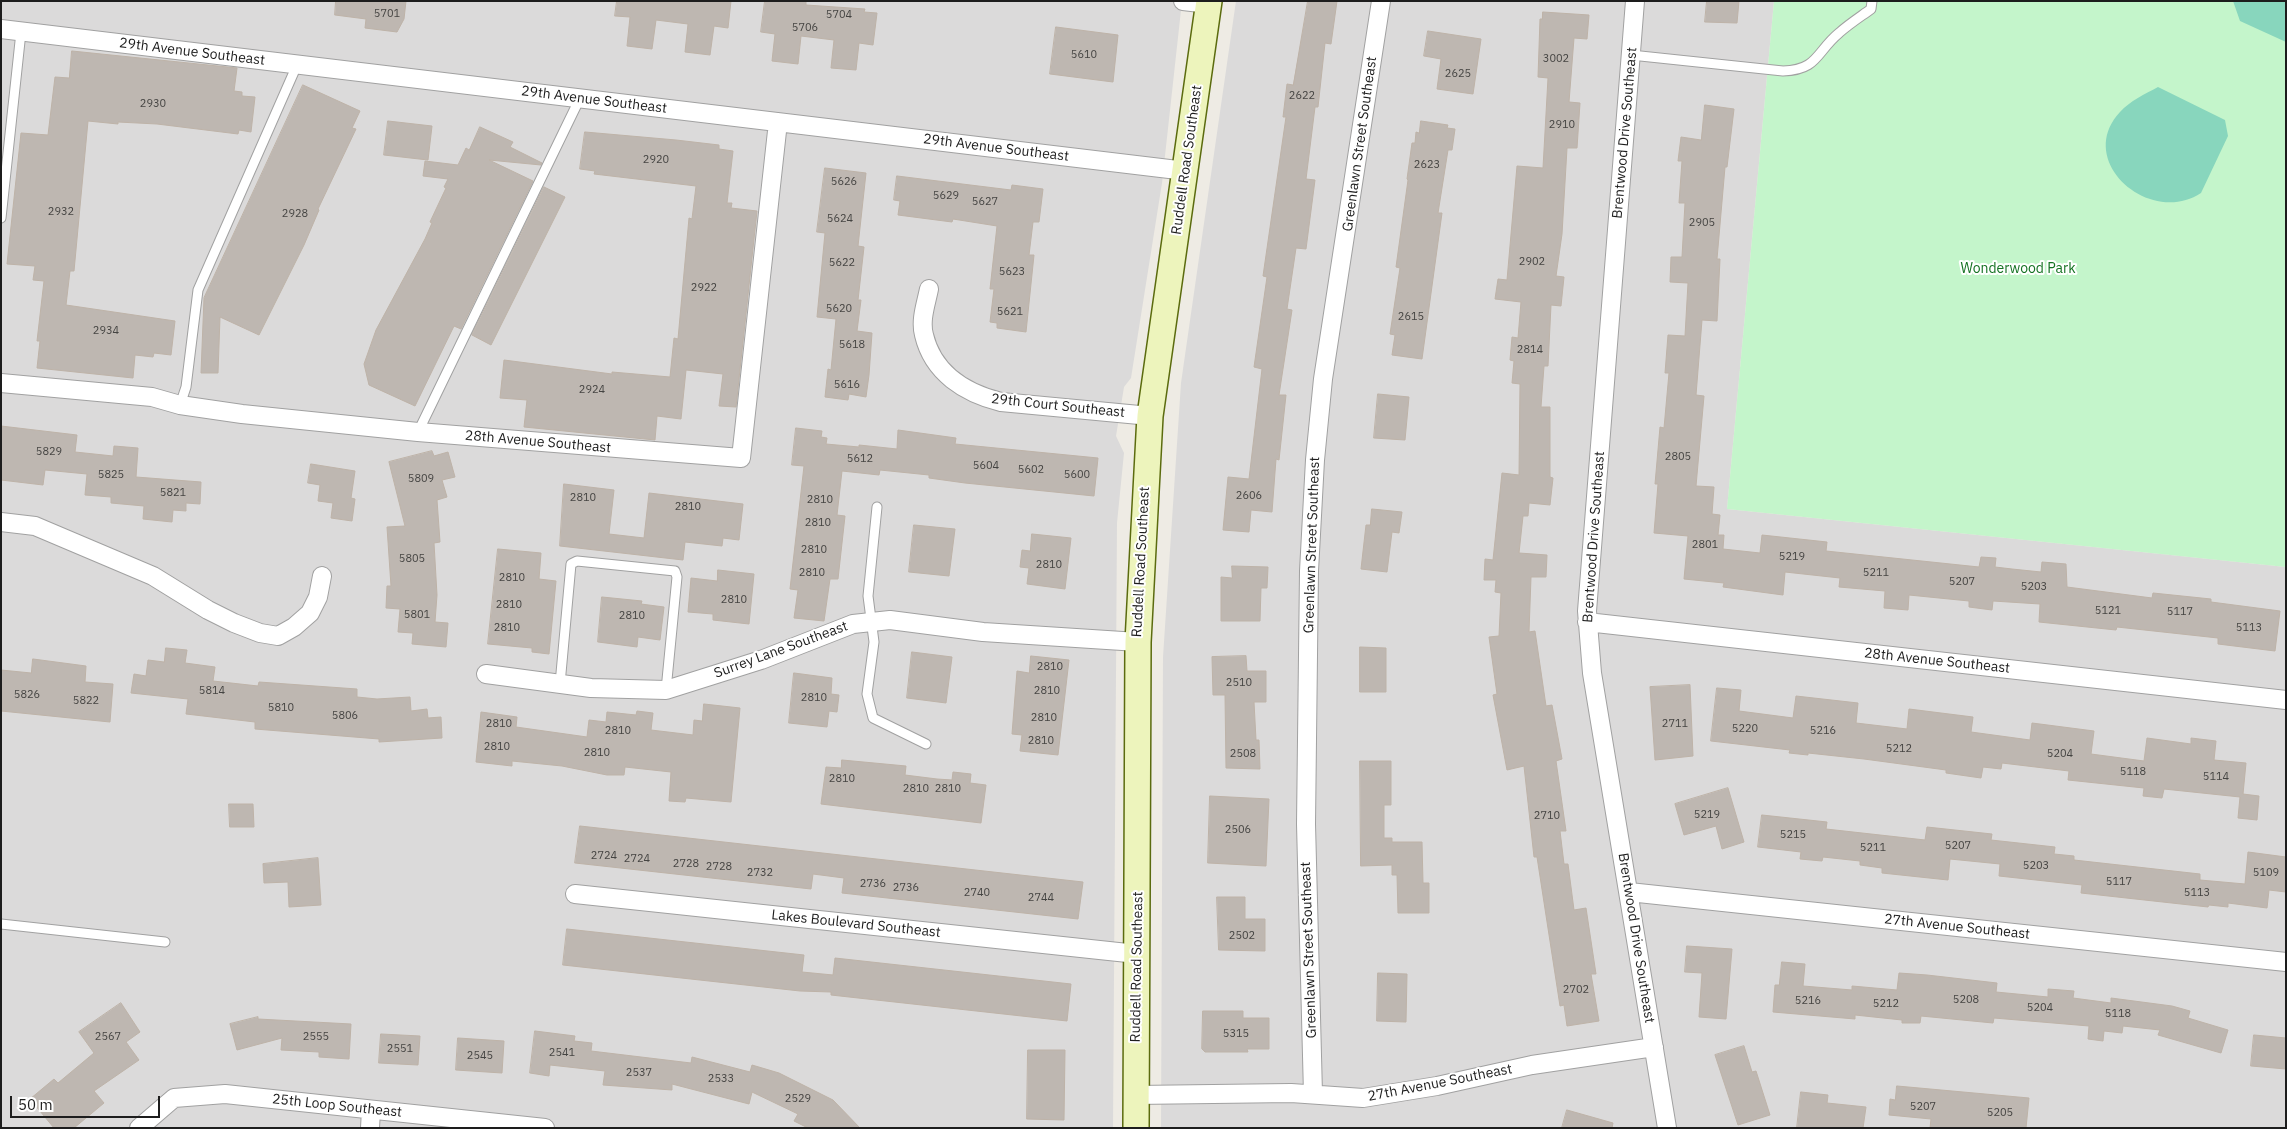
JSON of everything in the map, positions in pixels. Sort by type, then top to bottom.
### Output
[{"type":"main road","name":"Ruddell Road Southeast","points":[[1136,1128],[1138,642],[1150,416],[1209,3]]},
{"type":"street","points":[[1183,1],[1209,3]]},
{"type":"street","name":"Greenlawn Street Southeast","points":[[1313,1094],[1306,824],[1309,571],[1314,469],[1323,379],[1381,1]]},
{"type":"street","name":"Brentwood Drive Southeast","points":[[1635,1],[1587,622],[1592,673],[1667,1128]]},
{"type":"street","name":"29th Avenue Southeast","points":[[1,29],[1186,171]]},
{"type":"street","name":"28th Avenue Southeast","points":[[1,383],[152,397],[180,405],[242,414],[418,432],[741,458],[778,122]]},
{"type":"street","name":"29th Court Southeast","points":[[929,289],[923,316],[923,334],[932,356],[943,372],[961,387],[980,397],[1000,402],[1150,416]]},
{"type":"street","points":[[1,522],[35,526],[153,576],[234,623],[260,634],[278,636],[294,627],[310,613],[318,597],[322,576]]},
{"type":"street","name":"Surrey Lane Southeast","points":[[486,674],[591,688],[666,690],[761,660],[853,624],[890,620],[983,632],[1138,642]]},
{"type":"street","name":"28th Avenue Southeast","points":[[1587,622],[2286,700]]},
{"type":"street","name":"27th Avenue Southeast","points":[[1629,892],[2286,962]]},
{"type":"street","name":"Lakes Boulevard Southeast","points":[[575,894],[1137,954]]},
{"type":"street","name":"27th Avenue Southeast","points":[[1135,1095],[1313,1094],[1362,1098],[1437,1086],[1532,1065],[1654,1047]]},
{"type":"street","name":"25th Loop Southeast","points":[[139,1128],[174,1098],[225,1094],[545,1128]]},
{"type":"street","points":[[370,1128],[371,1110]]},
{"type":"lane","points":[[1631,55],[1783,71],[1801,70],[1817,59],[1838,34],[1871,9],[1872,1]]},
{"type":"lane","points":[[1,218],[21,32]]},
{"type":"lane","points":[[180,405],[186,387],[198,290],[298,64]]},
{"type":"lane","points":[[418,432],[580,98]]},
{"type":"lane","points":[[878,507],[868,596],[874,642],[867,694],[873,718],[926,744]]},
{"type":"lane","points":[[560,684],[571,564],[577,561],[675,571],[677,577],[666,690]]},
{"type":"lane","points":[[1,924],[165,942]]},
{"type":"shaded area","points":[[1,1],[1182,1],[1162,183],[1131,378],[1124,387],[1116,436],[1124,453],[1117,523],[1113,1128],[1,1128]]},
{"type":"shaded area","points":[[1236,1],[1774,1],[1727,509],[2286,567],[2286,1128],[1161,1128],[1163,657],[1181,383]]},
{"type":"green space","name":"Wonderwood Park","points":[[1774,1],[2286,1],[2286,567],[1727,509]]},
{"type":"green space","points":[[2233,1],[2286,1],[2286,42],[2240,21]]},
{"type":"green space","points":[[2158,87],[2225,120],[2228,136],[2201,193],[2181,201],[2160,202],[2141,195],[2124,184],[2112,168],[2106,150],[2108,131],[2120,112],[2133,101]]},
{"type":"building","points":[[336,1],[406,1],[404,19],[397,32],[365,28],[366,19],[335,15]]},
{"type":"building","points":[[617,1],[731,1],[728,28],[714,26],[710,55],[685,52],[688,24],[656,20],[652,49],[627,46],[630,17],[615,16]]},
{"type":"building","points":[[765,1],[806,1],[806,5],[865,9],[864,12],[877,13],[873,45],[859,43],[856,70],[831,68],[834,40],[801,36],[798,64],[772,61],[775,34],[761,32]]},
{"type":"building","points":[[1308,1],[1337,1],[1331,44],[1325,43],[1318,107],[1315,107],[1306,179],[1315,180],[1306,249],[1296,248],[1287,309],[1292,310],[1279,395],[1286,395],[1279,460],[1276,459],[1272,512],[1251,510],[1249,532],[1223,530],[1228,477],[1249,479],[1262,369],[1254,367],[1267,277],[1263,276],[1286,117],[1283,117],[1287,84],[1293,85]]},
{"type":"building","points":[[1707,1],[1739,1],[1737,23],[1705,22]]},
{"type":"building","points":[[1543,12],[1589,15],[1587,39],[1574,38],[1569,102],[1580,103],[1577,148],[1567,148],[1562,234],[1556,276],[1564,277],[1561,306],[1551,305],[1548,366],[1544,366],[1541,407],[1550,407],[1550,477],[1553,478],[1550,505],[1529,503],[1528,516],[1523,516],[1519,553],[1547,555],[1546,577],[1531,577],[1529,632],[1535,631],[1546,706],[1552,705],[1562,759],[1556,761],[1566,831],[1560,831],[1564,864],[1568,864],[1574,910],[1586,908],[1596,974],[1591,974],[1599,1021],[1567,1026],[1564,1005],[1560,1006],[1537,857],[1534,857],[1524,766],[1507,770],[1493,695],[1497,694],[1489,637],[1499,636],[1501,593],[1495,592],[1496,580],[1484,580],[1485,559],[1493,560],[1502,473],[1519,475],[1520,384],[1512,383],[1514,361],[1510,360],[1512,337],[1518,338],[1521,302],[1495,299],[1498,279],[1507,280],[1517,166],[1543,168],[1548,78],[1538,77],[1540,19],[1542,19]]},
{"type":"building","points":[[1056,27],[1118,35],[1113,82],[1050,74]]},
{"type":"building","points":[[1428,31],[1481,39],[1473,94],[1437,89],[1441,59],[1424,56]]},
{"type":"building","points":[[72,51],[237,68],[234,91],[242,92],[242,96],[255,97],[251,132],[239,130],[238,134],[157,124],[118,122],[118,124],[88,121],[74,271],[70,271],[66,305],[175,321],[171,355],[154,353],[153,357],[135,355],[133,378],[37,368],[40,341],[37,341],[44,281],[33,280],[35,266],[7,264],[21,133],[48,135],[55,77],[69,78]]},
{"type":"building","points":[[303,85],[360,111],[352,128],[356,129],[318,209],[304,245],[259,335],[220,317],[218,373],[201,373],[204,298]]},
{"type":"building","points":[[1705,105],[1734,109],[1727,167],[1725,167],[1717,259],[1720,259],[1717,321],[1702,320],[1696,395],[1704,396],[1696,486],[1714,487],[1712,514],[1720,515],[1718,535],[1724,535],[1723,549],[1760,553],[1762,535],[1827,542],[1826,551],[1979,567],[1981,557],[1996,558],[1995,567],[2041,572],[2042,562],[2066,564],[2067,587],[2152,598],[2153,593],[2211,599],[2211,602],[2280,611],[2275,651],[2218,644],[2218,638],[2117,627],[2116,630],[2039,622],[2040,604],[1993,601],[1992,610],[1969,607],[1969,601],[1909,595],[1908,610],[1884,608],[1885,591],[1839,587],[1840,578],[1785,572],[1783,595],[1723,587],[1724,583],[1684,579],[1688,536],[1654,533],[1658,484],[1655,484],[1660,427],[1664,428],[1669,373],[1665,373],[1668,335],[1685,336],[1688,283],[1670,282],[1671,257],[1682,257],[1685,203],[1679,203],[1682,161],[1678,161],[1681,137],[1701,140]]},
{"type":"building","points":[[388,121],[432,126],[428,160],[384,155]]},
{"type":"building","points":[[1421,121],[1448,125],[1447,128],[1455,129],[1452,150],[1448,150],[1438,213],[1442,213],[1422,359],[1392,355],[1395,335],[1390,334],[1400,268],[1396,267],[1412,143],[1415,143],[1416,132],[1419,133]]},
{"type":"building","points":[[480,127],[513,142],[510,147],[542,163],[541,165],[489,160],[533,181],[461,329],[454,326],[415,406],[369,385],[364,364],[376,330],[425,239],[432,223],[430,222],[446,188],[444,187],[448,179],[423,176],[425,161],[458,165],[466,148],[469,150]]},
{"type":"building","points":[[585,132],[719,145],[719,149],[733,151],[727,203],[732,203],[731,208],[757,211],[736,407],[719,406],[723,374],[686,370],[681,419],[657,416],[655,440],[524,427],[527,400],[500,398],[504,360],[612,374],[612,372],[670,377],[674,338],[678,339],[689,218],[692,219],[696,186],[594,174],[595,171],[580,169]]},
{"type":"building","points":[[825,168],[866,173],[858,246],[864,247],[858,300],[861,300],[857,331],[872,333],[869,375],[866,397],[849,394],[848,400],[825,397],[828,369],[831,370],[836,319],[817,317],[825,233],[817,232]]},
{"type":"building","points":[[897,176],[1011,190],[1012,185],[1043,189],[1039,222],[1033,222],[1029,255],[1034,255],[1026,332],[997,328],[997,323],[990,322],[994,289],[990,289],[997,226],[953,219],[952,222],[898,215],[900,201],[894,200]]},
{"type":"building","points":[[544,187],[565,197],[491,345],[472,335]]},
{"type":"building","points":[[1378,394],[1409,397],[1405,440],[1374,438]]},
{"type":"building","points":[[1,426],[77,435],[75,452],[113,456],[114,446],[138,448],[136,477],[201,482],[200,504],[186,503],[186,511],[173,510],[172,522],[143,519],[144,506],[111,503],[111,497],[85,495],[87,474],[45,470],[43,485],[1,480]]},
{"type":"building","points":[[796,428],[822,431],[821,437],[827,438],[826,444],[897,449],[898,430],[956,438],[955,444],[1098,458],[1094,496],[965,483],[929,478],[929,475],[880,470],[879,475],[842,471],[837,515],[845,516],[838,579],[830,579],[824,621],[794,618],[798,590],[790,589],[804,466],[792,465]]},
{"type":"building","points":[[432,451],[434,456],[448,452],[455,477],[442,480],[447,497],[437,500],[440,542],[434,543],[437,595],[435,622],[448,623],[446,647],[412,644],[413,633],[398,632],[400,609],[386,608],[387,586],[391,586],[387,527],[405,526],[389,462]]},
{"type":"building","points":[[311,464],[355,471],[351,498],[355,499],[352,521],[331,518],[333,503],[318,501],[320,485],[308,483]]},
{"type":"building","points":[[564,484],[614,490],[609,534],[644,538],[649,493],[743,504],[739,540],[723,538],[722,546],[685,542],[683,560],[560,546]]},
{"type":"building","points":[[1372,509],[1402,512],[1399,533],[1392,532],[1387,572],[1361,569],[1366,525],[1370,525]]},
{"type":"building","points":[[914,525],[955,529],[949,576],[909,572]]},
{"type":"building","points":[[1032,534],[1071,538],[1065,589],[1027,584],[1029,568],[1020,567],[1022,550],[1030,551]]},
{"type":"building","points":[[498,549],[541,553],[539,579],[556,581],[549,654],[532,652],[532,648],[488,644]]},
{"type":"building","points":[[1232,566],[1268,567],[1267,588],[1261,588],[1260,621],[1221,621],[1221,577],[1232,578]]},
{"type":"building","points":[[718,570],[754,574],[749,624],[713,620],[713,614],[688,612],[691,578],[717,581]]},
{"type":"building","points":[[602,597],[642,601],[641,604],[664,607],[660,640],[638,637],[637,647],[598,642]]},
{"type":"building","points":[[1360,647],[1386,648],[1386,692],[1360,692]]},
{"type":"building","points":[[166,648],[187,650],[185,663],[215,667],[213,681],[258,686],[259,682],[357,689],[357,697],[377,699],[410,697],[411,711],[427,709],[428,718],[441,717],[442,738],[379,742],[379,739],[255,729],[255,722],[186,714],[188,699],[131,693],[134,674],[146,676],[148,660],[164,662]]},
{"type":"building","points":[[912,652],[952,657],[946,703],[907,698]]},
{"type":"building","points":[[1031,656],[1069,660],[1058,755],[1020,751],[1022,735],[1012,734],[1017,671],[1029,673]]},
{"type":"building","points":[[1246,656],[1247,671],[1266,671],[1266,702],[1254,702],[1256,740],[1259,740],[1260,769],[1226,768],[1225,695],[1213,695],[1212,657]]},
{"type":"building","points":[[33,659],[86,666],[85,682],[113,684],[110,722],[1,711],[1,670],[31,673]]},
{"type":"building","points":[[794,673],[832,678],[831,694],[839,695],[837,712],[829,711],[827,727],[789,723]]},
{"type":"building","points":[[1690,685],[1693,756],[1655,760],[1650,687]]},
{"type":"building","points":[[1717,688],[1741,690],[1739,711],[1793,718],[1796,696],[1858,703],[1856,723],[1907,729],[1909,709],[1973,717],[1971,732],[2030,740],[2032,723],[2094,731],[2091,754],[2144,761],[2147,738],[2191,744],[2191,738],[2216,741],[2214,760],[2246,763],[2243,794],[2259,796],[2257,820],[2238,818],[2240,797],[2164,789],[2162,798],[2143,796],[2144,788],[2068,780],[2069,771],[2002,763],[2001,769],[1983,767],[1981,778],[1946,773],[1946,770],[1864,759],[1808,753],[1808,755],[1789,753],[1790,750],[1711,741]]},
{"type":"building","points":[[704,704],[740,708],[731,802],[686,798],[685,802],[669,801],[671,772],[625,767],[624,775],[607,775],[562,766],[512,761],[512,766],[476,762],[481,712],[517,717],[516,727],[587,737],[589,720],[606,722],[607,712],[636,715],[637,711],[653,713],[651,730],[693,735],[694,720],[702,721]]},
{"type":"building","points":[[842,760],[906,766],[905,775],[937,779],[952,780],[953,772],[971,774],[970,783],[986,785],[981,823],[821,804],[826,767],[841,768]]},
{"type":"building","points":[[1360,761],[1391,761],[1391,805],[1384,805],[1384,838],[1392,838],[1392,842],[1422,842],[1423,883],[1429,883],[1429,913],[1398,913],[1397,875],[1392,875],[1392,865],[1361,866]]},
{"type":"building","points":[[1728,788],[1744,842],[1722,849],[1716,826],[1684,835],[1675,804]]},
{"type":"building","points":[[1210,796],[1269,799],[1266,866],[1208,863]]},
{"type":"building","points":[[229,804],[253,804],[254,827],[230,827]]},
{"type":"building","points":[[1762,815],[1827,822],[1826,829],[1925,840],[1927,827],[1992,834],[1991,840],[2055,847],[2054,854],[2074,856],[2074,860],[2200,874],[2200,880],[2245,884],[2248,852],[2286,857],[2286,892],[2269,890],[2267,908],[2228,903],[2228,907],[2209,905],[2208,907],[2081,893],[2082,885],[1999,876],[2000,864],[1950,859],[1948,880],[1882,873],[1882,868],[1860,865],[1860,861],[1823,857],[1822,861],[1800,859],[1801,852],[1758,847]]},
{"type":"building","points":[[580,826],[1083,882],[1078,919],[842,893],[844,878],[813,874],[811,889],[575,863]]},
{"type":"building","points":[[318,858],[321,905],[289,907],[288,882],[264,883],[263,864]]},
{"type":"building","points":[[1217,897],[1245,897],[1245,919],[1265,919],[1265,951],[1219,950]]},
{"type":"building","points":[[567,929],[804,955],[802,972],[833,975],[835,958],[1071,984],[1067,1021],[831,995],[831,992],[800,991],[563,965]]},
{"type":"building","points":[[1687,946],[1732,949],[1726,1019],[1699,1017],[1702,973],[1685,972]]},
{"type":"building","points":[[1782,962],[1805,964],[1803,986],[1852,990],[1852,986],[1897,990],[1899,973],[1927,975],[1997,983],[1996,992],[2048,997],[2048,989],[2074,991],[2073,998],[2111,1003],[2111,998],[2172,1006],[2190,1011],[2188,1018],[2228,1030],[2221,1053],[2158,1035],[2160,1030],[2123,1026],[2122,1033],[2104,1031],[2103,1041],[2088,1039],[2089,1026],[1994,1018],[1993,1023],[1921,1016],[1920,1023],[1902,1023],[1902,1020],[1855,1015],[1855,1019],[1773,1012],[1775,985],[1779,985]]},
{"type":"building","points":[[1378,973],[1407,974],[1406,1022],[1377,1021]]},
{"type":"building","points":[[121,1003],[140,1032],[126,1042],[139,1060],[94,1091],[104,1103],[74,1128],[54,1128],[30,1099],[54,1079],[58,1083],[94,1053],[79,1032]]},
{"type":"building","points":[[1203,1011],[1243,1011],[1243,1018],[1269,1018],[1269,1049],[1247,1049],[1248,1052],[1205,1052],[1202,1049]]},
{"type":"building","points":[[258,1017],[258,1019],[351,1024],[349,1059],[319,1057],[319,1052],[281,1050],[282,1038],[237,1050],[230,1024]]},
{"type":"building","points":[[535,1031],[575,1036],[574,1041],[592,1043],[591,1051],[691,1063],[692,1057],[750,1072],[752,1065],[779,1073],[833,1100],[860,1128],[808,1128],[794,1121],[798,1114],[752,1092],[749,1104],[672,1084],[672,1090],[603,1085],[605,1071],[550,1065],[549,1076],[530,1073]]},
{"type":"building","points":[[381,1034],[420,1036],[418,1065],[379,1063]]},
{"type":"building","points":[[2254,1035],[2286,1038],[2286,1069],[2251,1066]]},
{"type":"building","points":[[458,1038],[504,1041],[502,1073],[456,1070]]},
{"type":"building","points":[[1744,1046],[1752,1072],[1756,1071],[1770,1115],[1738,1125],[1715,1055]]},
{"type":"building","points":[[1028,1050],[1065,1050],[1064,1120],[1027,1119]]},
{"type":"building","points":[[1897,1086],[2029,1098],[2026,1128],[1930,1128],[1931,1119],[1889,1115],[1890,1099],[1895,1100]]},
{"type":"building","points":[[1801,1092],[1828,1095],[1827,1103],[1866,1107],[1863,1128],[1797,1128]]},
{"type":"building","points":[[1567,1110],[1613,1123],[1612,1128],[1562,1128]]}]
